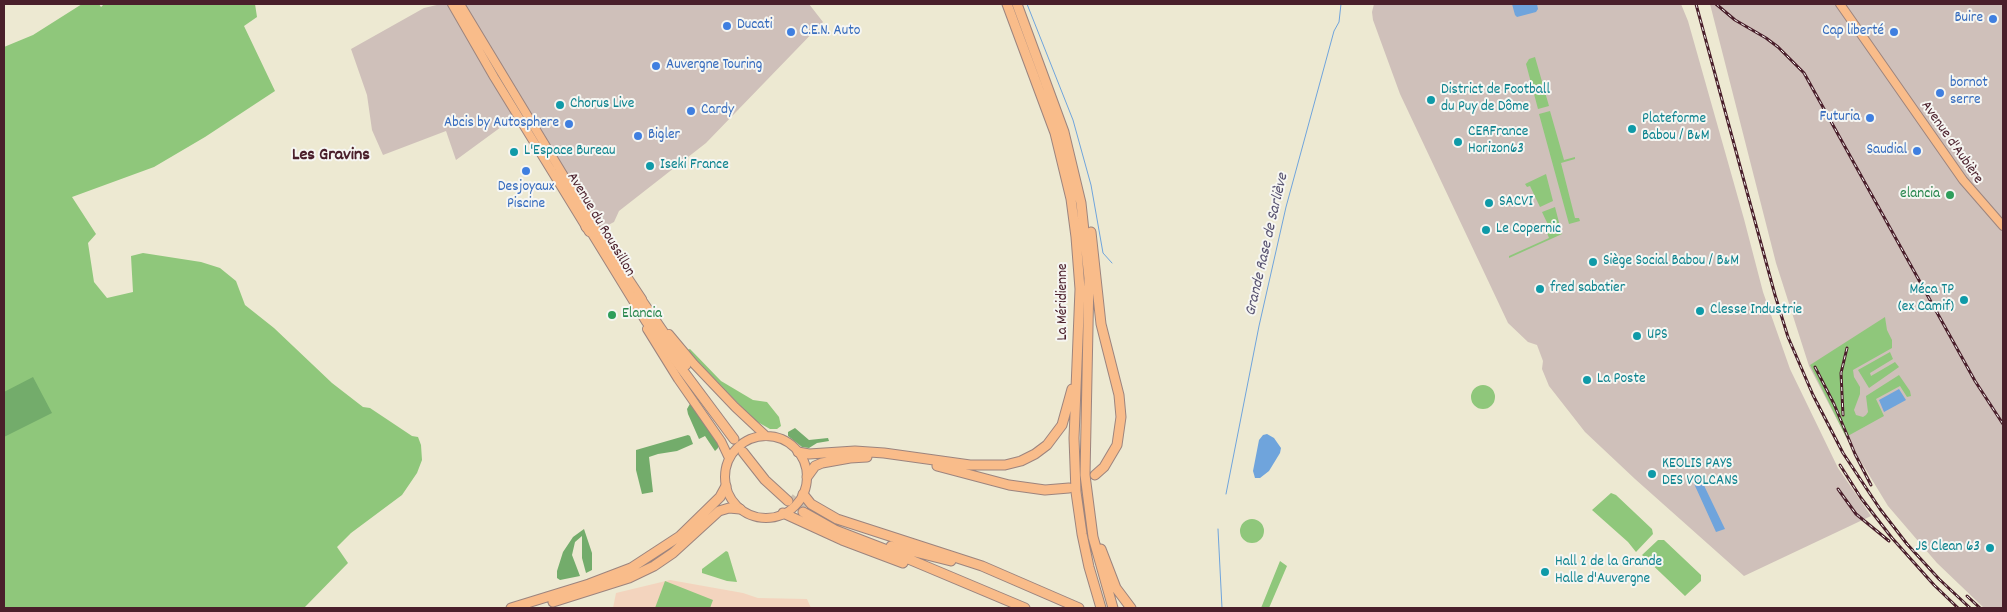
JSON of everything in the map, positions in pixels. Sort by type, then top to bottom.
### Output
[{"type":"highway","name":"La Méridienne","points":[[1007,4],[1054,133],[1071,199],[1079,272],[1078,359],[1074,438],[1076,492],[1082,534],[1101,607]]},
{"type":"highway","name":"La Méridienne","points":[[1017,4],[1064,132],[1081,203],[1089,278],[1085,438],[1086,475],[1089,510],[1099,563],[1113,608]]},
{"type":"highway","points":[[1081,203],[1091,232],[1101,324],[1121,406],[1121,428],[1117,445],[1104,467],[1095,475]]},
{"type":"highway","points":[[586,226],[646,321],[735,438],[638,295]]},
{"type":"highway","points":[[798,452],[809,454],[854,451],[884,453],[970,465],[1005,465],[1021,461],[1047,445],[1062,425],[1078,359]]},
{"type":"highway","points":[[745,451],[789,500]]},
{"type":"highway","points":[[807,477],[815,466],[830,461],[850,458],[892,458],[929,464],[1009,485],[1045,490],[1068,488]]},
{"type":"highway","points":[[511,608],[589,584],[631,568],[680,536],[720,497],[726,486]]},
{"type":"highway","points":[[803,494],[811,504],[845,523],[949,554],[1023,583],[1079,608]]},
{"type":"highway","points":[[531,608],[608,585],[654,566],[673,553],[720,511],[729,508],[740,508]]},
{"type":"highway","points":[[1089,510],[1107,568],[1116,588],[1131,608]]},
{"type":"highway","points":[[1023,583],[961,563],[867,539],[836,527],[804,511],[835,530],[1025,608]]},
{"type":"highway","points":[[784,513],[871,551],[957,579]]},
{"type":"main road","name":"Avenue du Roussillon","points":[[452,4],[502,91],[678,379],[721,441],[729,458]]},
{"type":"main road","name":"Avenue du Roussillon","points":[[460,4],[638,295],[694,364],[766,436]]},
{"type":"main road","name":"Avenue d'Aubière","points":[[1840,4],[1964,180],[2003,226]]},
{"type":"main road","name":"Avenue d'Aubière","points":[[1900,91],[1950,168],[1982,209],[2003,230]]},
{"type":"main road","points":[[766,436],[780,438],[798,452],[804,463],[807,477],[803,494],[795,505],[784,513],[759,517],[740,508],[732,499],[726,486],[725,475],[729,458],[741,444],[749,439],[766,436]]},
{"type":"shaded area","points":[[441,4],[809,4],[823,22],[706,143],[619,211],[614,222],[593,233],[521,115],[512,119],[456,160],[446,131],[383,155],[372,130],[367,95],[351,49],[424,8]]},
{"type":"shaded area","points":[[1374,4],[1681,4],[1688,21],[1763,292],[1790,369],[1838,468],[1871,516],[1744,576],[1585,432],[1549,386],[1542,369],[1543,361],[1537,345],[1528,342],[1508,323],[1400,94],[1373,20]]},
{"type":"shaded area","points":[[1710,4],[2003,4],[2003,608],[1984,608],[1937,563],[1888,506],[1846,437],[1809,366],[1776,263]]},
{"type":"shaded area","points":[[670,580],[743,593],[758,598],[807,599],[811,608],[613,608],[616,593]]},
{"type":"green space","points":[[82,4],[99,4],[101,7],[104,4],[255,4],[257,17],[244,26],[275,91],[205,137],[154,167],[72,197],[96,234],[88,243],[94,282],[107,298],[133,292],[131,256],[143,253],[201,262],[220,268],[236,281],[245,305],[274,328],[332,383],[363,407],[370,408],[412,436],[418,437],[421,445],[422,460],[417,473],[402,495],[351,533],[337,547],[348,563],[304,608],[4,608],[4,47],[33,35]]},
{"type":"green space","points":[[1535,57],[1549,106],[1538,109],[1526,64],[1529,59]]},
{"type":"green space","points":[[1550,111],[1564,160],[1575,157],[1575,159],[1561,163],[1575,218],[1579,218],[1580,221],[1569,224],[1539,114]]},
{"type":"green space","points":[[1546,174],[1553,201],[1540,207],[1530,186],[1527,187],[1525,184]]},
{"type":"green space","points":[[1555,207],[1562,234],[1509,258],[1509,256],[1549,238],[1547,233],[1551,231],[1542,212]]},
{"type":"green space","points":[[1885,317],[1887,330],[1892,340],[1892,348],[1853,370],[1854,377],[1860,387],[1860,394],[1854,410],[1856,415],[1863,417],[1866,415],[1868,412],[1866,396],[1899,375],[1910,391],[1911,396],[1907,397],[1900,386],[1876,399],[1884,416],[1846,437],[1810,365]]},
{"type":"green space","points":[[690,349],[721,381],[753,400],[767,402],[779,417],[781,426],[777,429],[770,429],[754,420],[687,350]]},
{"type":"green space","points":[[1890,352],[1893,359],[1870,373],[1871,376],[1895,362],[1899,367],[1869,388],[1858,370]]},
{"type":"green space","points":[[33,377],[52,413],[4,437],[4,392]]},
{"type":"green space","points":[[1483,385],[1492,388],[1495,397],[1492,406],[1483,409],[1474,406],[1471,397],[1474,388]]},
{"type":"green space","points":[[691,402],[718,444],[718,448],[715,451],[705,436],[699,439],[688,414],[687,409]]},
{"type":"green space","points":[[795,428],[809,440],[828,438],[829,441],[817,443],[809,448],[802,447],[788,436],[788,432]]},
{"type":"green space","points":[[688,435],[693,444],[677,451],[649,457],[653,492],[642,494],[636,470],[636,450]]},
{"type":"green space","points":[[1611,493],[1616,495],[1652,529],[1653,534],[1636,552],[1628,542],[1592,510]]},
{"type":"green space","points":[[1252,519],[1260,523],[1264,531],[1260,539],[1252,543],[1244,539],[1240,531],[1244,523]]},
{"type":"green space","points":[[584,529],[592,553],[592,570],[586,573],[582,558],[582,536],[575,542],[572,555],[580,576],[560,580],[557,578],[557,571],[563,552],[573,537]]},
{"type":"green space","points":[[1658,540],[1664,540],[1701,575],[1701,581],[1685,596],[1642,555]]},
{"type":"green space","points":[[726,551],[728,552],[737,582],[727,581],[702,573],[702,569]]},
{"type":"green space","points":[[1280,561],[1287,566],[1269,608],[1261,608]]},
{"type":"green space","points":[[665,581],[713,600],[710,608],[655,608]]},
{"type":"water","points":[[1512,4],[1537,4],[1538,9],[1536,12],[1517,17]]},
{"type":"water","points":[[1899,389],[1906,400],[1884,412],[1879,400]]},
{"type":"water","points":[[1267,434],[1274,438],[1281,448],[1280,453],[1269,471],[1260,478],[1255,478],[1253,471],[1259,440],[1263,435]]},
{"type":"water","points":[[1698,473],[1725,529],[1716,532],[1691,477]]},
{"type":"waterway","points":[[1027,4],[1073,120],[1091,185],[1103,253],[1112,263]]},
{"type":"waterway","name":"Grande Rase de Sarliève","points":[[1226,494],[1259,326],[1286,207],[1334,31],[1339,22],[1341,4]]},
{"type":"waterway","name":"Grande Rase de Sarliève","points":[[1218,529],[1222,608]]},
{"type":"tunnel","points":[[734,439],[743,452]]},
{"type":"tunnel","points":[[790,498],[805,509]]},
{"type":"railway","points":[[1696,4],[1775,295],[1788,337],[1813,395],[1843,453],[1880,509],[1907,544],[1939,579],[1970,608]]},
{"type":"railway","points":[[1716,4],[1735,20],[1778,47],[1804,73],[1975,381],[2003,424]]},
{"type":"railway","points":[[1843,415],[1841,373],[1847,348]]},
{"type":"railway","points":[[1815,367],[1871,485]]},
{"type":"railway","points":[[1840,465],[1861,498],[1892,538],[1934,585],[1958,608]]},
{"type":"railway","points":[[1838,489],[1856,514],[1889,541]]},
{"type":"railway","points":[[1967,596],[1980,608]]},
{"type":"place","name":"Buire","points":[[1993,19]]},
{"type":"place","name":"Ducati","points":[[727,26]]},
{"type":"place","name":"C.E.N. Auto","points":[[791,32]]},
{"type":"place","name":"Cap liberté","points":[[1894,32]]},
{"type":"place","name":"Auvergne Touring","points":[[656,66]]},
{"type":"place","name":"bornot serre","points":[[1940,93]]},
{"type":"place","name":"District de Football du Puy de Dôme","points":[[1431,100]]},
{"type":"place","name":"Chorus Live","points":[[560,105]]},
{"type":"place","name":"Cardy","points":[[691,111]]},
{"type":"place","name":"Futuria","points":[[1870,118]]},
{"type":"place","name":"Abcis by Autosphere","points":[[569,124]]},
{"type":"place","name":"Plateforme Babou / B&M","points":[[1632,129]]},
{"type":"place","name":"Bigler","points":[[638,136]]},
{"type":"place","name":"CERFrance Horizon63","points":[[1458,142]]},
{"type":"place","name":"Saudial","points":[[1917,151]]},
{"type":"place","name":"L'Espace Bureau","points":[[514,152]]},
{"type":"place","name":"Iseki France","points":[[650,166]]},
{"type":"place","name":"Desjoyaux Piscine","points":[[526,171]]},
{"type":"place","name":"elancia","points":[[1950,195]]},
{"type":"place","name":"SACVI","points":[[1489,203]]},
{"type":"place","name":"Le Copernic","points":[[1486,230]]},
{"type":"place","name":"Siège Social Babou / B&M","points":[[1593,262]]},
{"type":"place","name":"fred sabatier","points":[[1540,289]]},
{"type":"place","name":"Méca TP (ex Camif)","points":[[1964,300]]},
{"type":"place","name":"Clesse Industrie","points":[[1700,311]]},
{"type":"place","name":"Elancia","points":[[612,315]]},
{"type":"place","name":"UPS","points":[[1637,336]]},
{"type":"place","name":"La Poste","points":[[1587,380]]},
{"type":"place","name":"KEOLIS PAYS DES VOLCANS","points":[[1652,474]]},
{"type":"place","name":"JS Clean 63","points":[[1990,548]]},
{"type":"place","name":"Hall 2 de la Grande Halle d'Auvergne","points":[[1545,572]]},
{"type":"district","name":"Les Gravins","points":[[331,157]]}]
